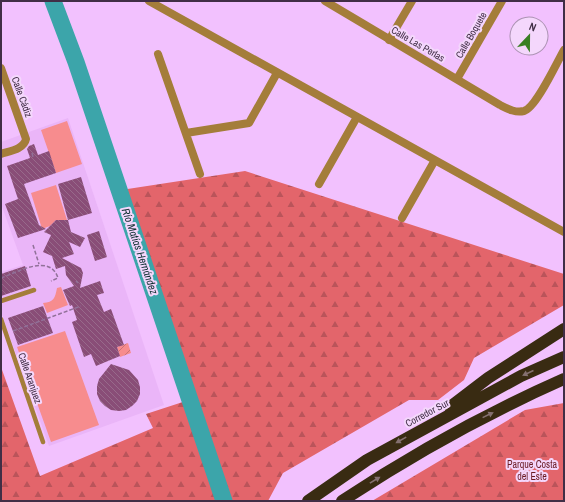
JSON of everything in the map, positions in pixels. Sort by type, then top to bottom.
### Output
[{"type":"highway","points":[[420,430],[488,378],[564,329]]},
{"type":"highway","name":"Corredor Sur","points":[[308,501],[367,460],[420,430],[521,376],[564,357]]},
{"type":"highway","points":[[342,501],[415,455],[470,425],[564,379]]},
{"type":"street","points":[[149,1],[564,232]]},
{"type":"street","name":"Calle Las Perlas","points":[[325,1],[500,105],[514,111],[525,111],[535,102],[564,50]]},
{"type":"street","points":[[389,40],[412,1]]},
{"type":"street","name":"Calle Boquete","points":[[457,79],[502,1]]},
{"type":"street","points":[[158,54],[200,174]]},
{"type":"street","name":"Calle Cádiz","points":[[1,68],[26,139],[25,144],[22,147],[1,154]]},
{"type":"street","points":[[186,133],[249,123],[277,73]]},
{"type":"street","points":[[319,184],[356,117]]},
{"type":"street","points":[[402,218],[435,160]]},
{"type":"lane","points":[[1,300],[34,290]]},
{"type":"lane","name":"Calle Aranjuez","points":[[1,319],[43,442]]},
{"type":"path","points":[[32,153],[33,157]]},
{"type":"path","points":[[33,245],[39,264]]},
{"type":"path","points":[[1,278],[39,264],[49,266],[56,272],[58,278],[51,281]]},
{"type":"path","points":[[13,331],[81,306]]},
{"type":"shaded area","points":[[68,118],[164,405],[49,446],[1,312],[1,272],[23,265],[1,204],[1,142]]},
{"type":"shaded area","points":[[67,121],[82,164],[56,173],[41,130]]},
{"type":"shaded area","points":[[56,185],[67,220],[56,220],[50,226],[42,229],[31,193]]},
{"type":"shaded area","points":[[61,287],[68,305],[47,313],[43,303],[52,300],[55,297],[57,288]]},
{"type":"shaded area","points":[[65,331],[99,425],[51,442],[17,347]]},
{"type":"shaded area","points":[[128,343],[131,353],[120,357],[117,347]]},
{"type":"green space","points":[[245,171],[564,274],[564,305],[474,358],[464,380],[438,400],[409,400],[283,473],[268,501],[1,501],[1,367],[40,476],[153,428],[146,414],[192,399],[121,190]]},
{"type":"green space","name":"Parque Costa del Este","points":[[564,403],[564,501],[372,501],[525,410]]},
{"type":"building","points":[[34,144],[38,155],[49,151],[56,173],[24,184],[39,225],[46,229],[18,238],[5,204],[18,199],[7,166],[30,158],[27,149],[29,146]]},
{"type":"building","points":[[81,177],[92,213],[68,220],[58,184]]},
{"type":"building","points":[[56,220],[68,220],[71,232],[85,238],[80,247],[69,242],[74,254],[62,258],[81,268],[83,273],[80,288],[100,281],[104,293],[97,295],[104,312],[111,309],[124,345],[117,347],[120,356],[96,366],[91,354],[84,357],[72,322],[77,320],[72,305],[70,306],[63,290],[74,286],[66,275],[65,266],[56,269],[52,256],[43,252],[51,235],[44,232]]},
{"type":"building","points":[[99,231],[107,257],[95,261],[87,235]]},
{"type":"building","points":[[25,266],[31,286],[1,296],[1,274]]},
{"type":"building","points":[[43,306],[53,333],[18,345],[8,318]]},
{"type":"building","points":[[111,364],[129,370],[138,380],[140,394],[137,401],[126,410],[111,410],[100,401],[97,394],[99,379]]},
{"type":"waterway","name":"Río Matías Hernández","points":[[53,1],[76,62],[224,501]]}]
